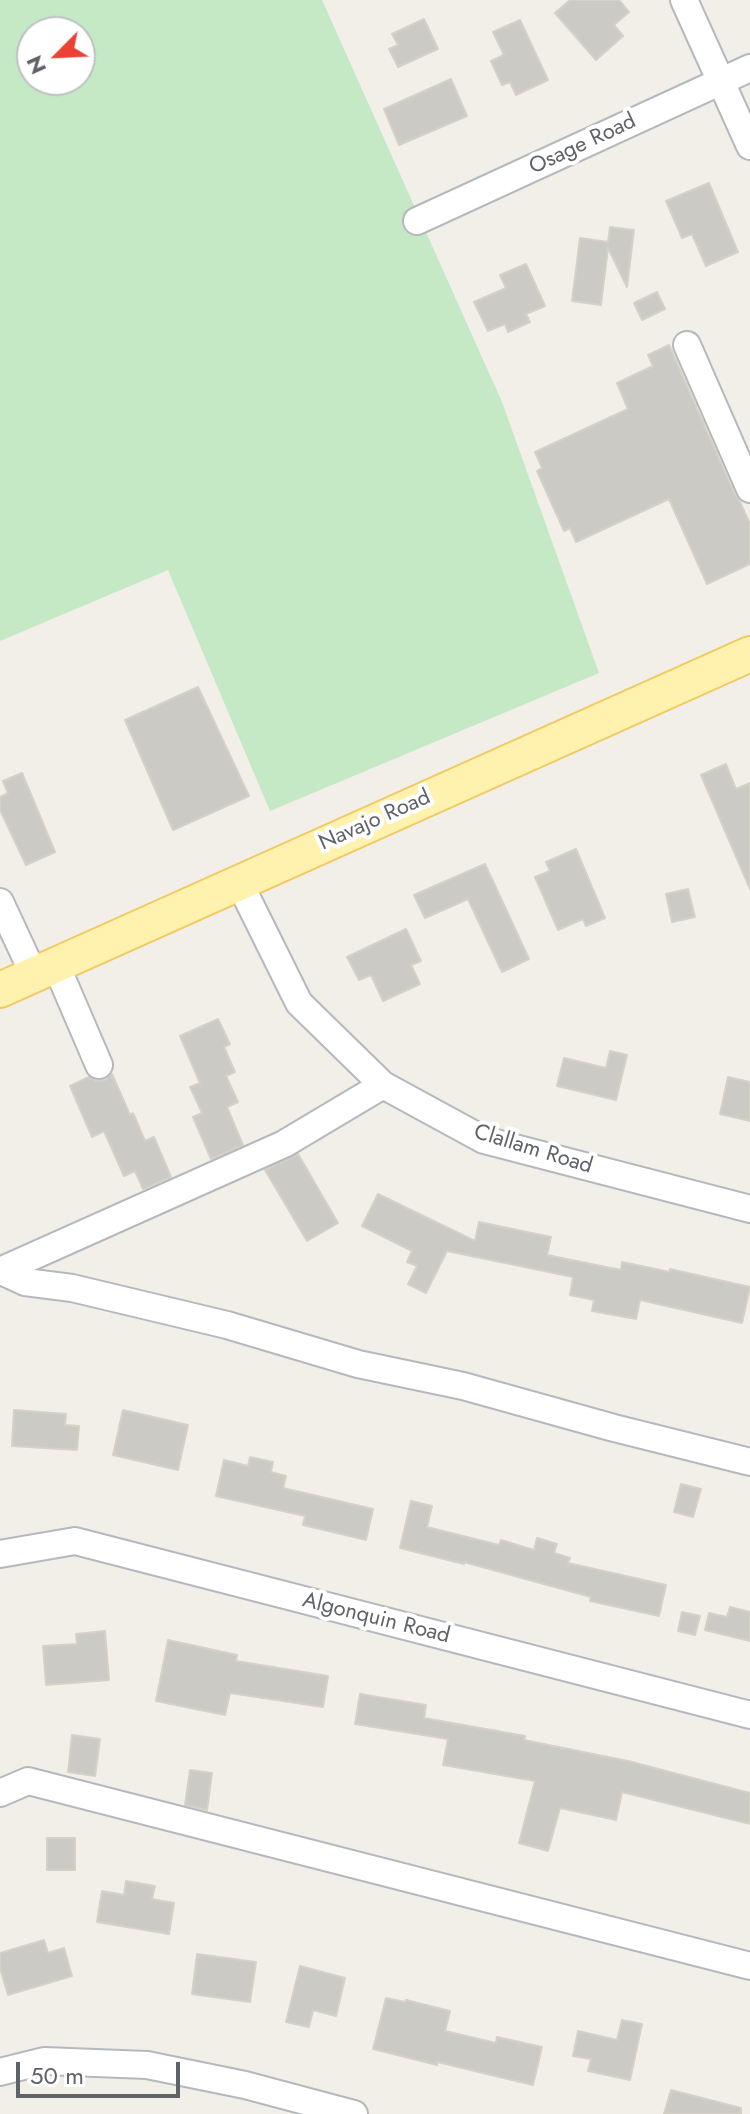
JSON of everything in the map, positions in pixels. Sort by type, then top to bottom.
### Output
[{"type":"main road","name":"Navajo Road","points":[[0,990],[750,654]]},
{"type":"street","points":[[684,0],[750,146]]},
{"type":"street","name":"Osage Road","points":[[417,221],[750,68]]},
{"type":"street","points":[[687,345],[750,489]]},
{"type":"street","name":"Clallam Road","points":[[239,882],[299,1003],[383,1085],[484,1140],[750,1209]]},
{"type":"street","points":[[0,902],[45,970],[99,1065]]},
{"type":"street","points":[[0,1271],[284,1144],[383,1085]]},
{"type":"street","points":[[0,1271],[25,1282],[72,1288],[213,1322],[358,1364],[463,1386],[750,1462]]},
{"type":"street","name":"Algonquin Road","points":[[0,1554],[75,1541],[750,1715]]},
{"type":"street","points":[[0,1793],[28,1781],[750,1966]]},
{"type":"street","points":[[0,2072],[44,2061],[147,2065],[245,2085],[354,2114]]},
{"type":"green space","points":[[0,0],[322,0],[502,402],[599,673],[270,811],[168,570],[0,641]]},
{"type":"building","points":[[570,0],[619,0],[629,12],[614,25],[623,36],[596,60],[555,13]]},
{"type":"building","points":[[424,19],[438,49],[398,67],[389,49],[398,45],[392,34]]},
{"type":"building","points":[[520,20],[548,80],[516,95],[510,82],[502,85],[491,61],[504,55],[493,32]]},
{"type":"building","points":[[451,79],[467,116],[399,145],[384,109]]},
{"type":"building","points":[[709,183],[738,252],[706,266],[692,234],[682,238],[666,201]]},
{"type":"building","points":[[610,227],[634,230],[627,287],[608,248],[601,305],[572,301],[580,238],[608,242]]},
{"type":"building","points":[[526,264],[545,306],[526,314],[530,322],[508,332],[505,324],[488,331],[474,302],[506,288],[500,275]]},
{"type":"building","points":[[657,292],[665,309],[642,320],[634,303]]},
{"type":"building","points":[[669,345],[750,524],[750,564],[707,584],[669,499],[576,542],[570,528],[564,531],[537,471],[542,468],[535,452],[628,409],[617,383],[653,366],[648,355]]},
{"type":"building","points":[[198,687],[249,796],[173,830],[125,720]]},
{"type":"building","points":[[726,764],[736,789],[750,783],[750,889],[701,775]]},
{"type":"building","points":[[22,773],[55,852],[26,865],[0,810],[0,797],[8,793],[3,781]]},
{"type":"building","points":[[576,849],[605,918],[586,926],[583,919],[558,930],[535,877],[550,871],[546,862]]},
{"type":"building","points":[[485,864],[529,959],[502,972],[468,899],[425,918],[414,895]]},
{"type":"building","points":[[688,889],[695,917],[672,922],[666,894]]},
{"type":"building","points":[[406,929],[421,961],[411,965],[420,984],[383,1001],[371,975],[359,980],[347,957]]},
{"type":"building","points":[[218,1019],[230,1044],[224,1047],[235,1072],[226,1076],[238,1102],[227,1107],[243,1145],[211,1159],[193,1117],[202,1113],[190,1087],[200,1083],[180,1036]]},
{"type":"building","points":[[610,1051],[627,1055],[616,1100],[557,1086],[564,1058],[606,1068]]},
{"type":"building","points":[[112,1074],[145,1141],[154,1137],[171,1177],[143,1189],[135,1171],[124,1176],[104,1131],[92,1137],[70,1086],[89,1077],[96,1081],[105,1080]]},
{"type":"building","points":[[728,1077],[750,1082],[750,1121],[720,1114]]},
{"type":"building","points":[[298,1154],[338,1223],[307,1241],[265,1170]]},
{"type":"building","points":[[378,1194],[475,1241],[479,1222],[551,1237],[547,1255],[621,1270],[622,1262],[670,1272],[670,1269],[750,1287],[742,1323],[640,1300],[636,1319],[592,1311],[594,1300],[570,1295],[573,1277],[447,1251],[426,1293],[408,1284],[417,1266],[407,1262],[412,1251],[362,1226]]},
{"type":"building","points":[[14,1410],[66,1414],[65,1425],[79,1426],[77,1450],[12,1446]]},
{"type":"building","points":[[123,1410],[188,1425],[178,1470],[113,1455]]},
{"type":"building","points":[[250,1457],[273,1462],[271,1472],[286,1476],[283,1488],[373,1509],[366,1540],[303,1525],[305,1516],[216,1496],[224,1460],[248,1466]]},
{"type":"building","points":[[681,1484],[701,1489],[693,1517],[674,1512]]},
{"type":"building","points":[[411,1501],[432,1506],[427,1527],[499,1545],[501,1540],[534,1550],[537,1538],[557,1544],[554,1553],[570,1558],[568,1563],[666,1585],[659,1616],[590,1601],[591,1597],[400,1548]]},
{"type":"building","points":[[730,1607],[750,1612],[750,1641],[705,1630],[709,1613],[727,1617]]},
{"type":"building","points":[[682,1612],[700,1616],[695,1635],[678,1631]]},
{"type":"building","points":[[105,1631],[109,1680],[46,1685],[43,1646],[77,1644],[76,1634]]},
{"type":"building","points":[[168,1640],[237,1655],[236,1661],[328,1676],[323,1707],[230,1693],[225,1715],[156,1701]]},
{"type":"building","points":[[360,1694],[426,1705],[424,1718],[525,1736],[524,1740],[628,1761],[750,1793],[750,1824],[622,1792],[616,1820],[560,1808],[548,1851],[519,1843],[535,1781],[443,1765],[448,1739],[355,1724]]},
{"type":"building","points":[[72,1735],[100,1739],[95,1776],[68,1772]]},
{"type":"building","points":[[190,1770],[212,1773],[207,1810],[185,1805]]},
{"type":"building","points":[[47,1838],[75,1838],[75,1870],[47,1870]]},
{"type":"building","points":[[126,1881],[155,1886],[152,1899],[174,1903],[169,1934],[97,1922],[102,1891],[124,1895]]},
{"type":"building","points":[[44,1940],[48,1953],[64,1948],[72,1976],[8,1995],[0,1968],[0,1953]]},
{"type":"building","points":[[197,1954],[256,1962],[250,2002],[192,1994]]},
{"type":"building","points":[[300,1966],[345,1978],[336,2016],[313,2010],[309,2027],[286,2022]]},
{"type":"building","points":[[386,1998],[450,2011],[445,2031],[496,2043],[497,2037],[542,2047],[533,2085],[373,2049]]},
{"type":"building","points":[[622,2020],[642,2024],[630,2080],[588,2071],[591,2059],[573,2056],[578,2031],[617,2040]]},
{"type":"building","points":[[671,2090],[741,2108],[741,2114],[664,2114]]}]
